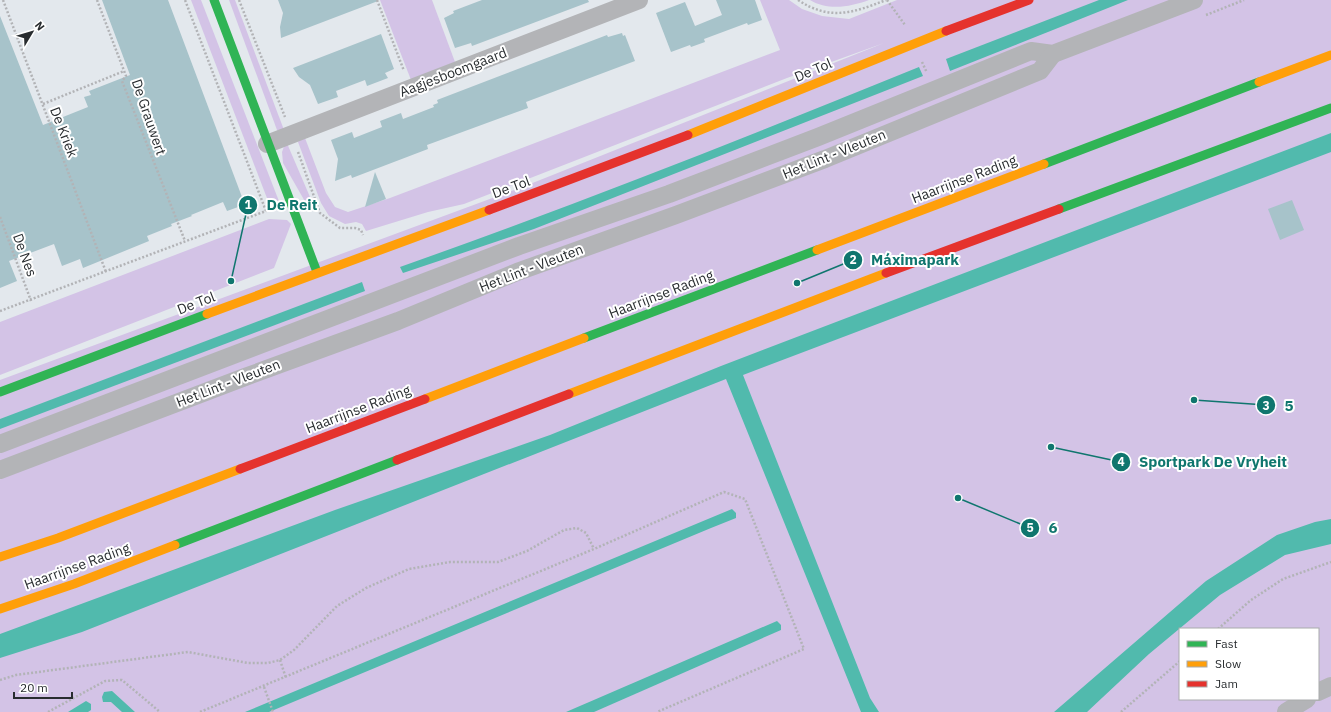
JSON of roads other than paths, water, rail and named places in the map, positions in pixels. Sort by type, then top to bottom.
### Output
[{"type":"main road","points":[[214,0],[317,272]]},
{"type":"main road","name":"De Tol","points":[[0,392],[369,252],[515,201],[749,112],[914,43],[1029,0]]},
{"type":"main road","name":"Haarrijnse Rading","points":[[0,557],[58,538],[1331,55]]},
{"type":"main road","name":"Haarrijnse Rading","points":[[0,609],[82,581],[818,298],[1331,108]]},
{"type":"street","name":"Het Lint - Vleuten","points":[[0,444],[519,246],[669,194],[818,137],[1030,51],[1053,54],[1194,0]]},
{"type":"street","name":"Aagjesboomgaard","points":[[268,144],[411,89],[628,2]]},
{"type":"street","name":"Het Lint - Vleuten","points":[[0,470],[245,376],[398,321],[518,272],[826,159],[946,108],[1040,71],[1053,54]]},
{"type":"street","points":[[934,90],[946,108]]},
{"type":"street","points":[[818,137],[826,159]]},
{"type":"street","points":[[669,194],[676,215]]},
{"type":"street","points":[[388,296],[398,321]]},
{"type":"street","points":[[237,354],[245,376]]},
{"type":"street","points":[[1319,692],[1331,686]]},
{"type":"street","points":[[1286,712],[1305,700]]},
{"type":"place","name":"De Reit","points":[[231,281]]},
{"type":"place","name":"Máximapark","points":[[797,283]]},
{"type":"place","name":"5","points":[[1194,400]]},
{"type":"place","name":"Sportpark De Vryheit","points":[[1051,447]]},
{"type":"place","name":"6","points":[[958,498]]}]
